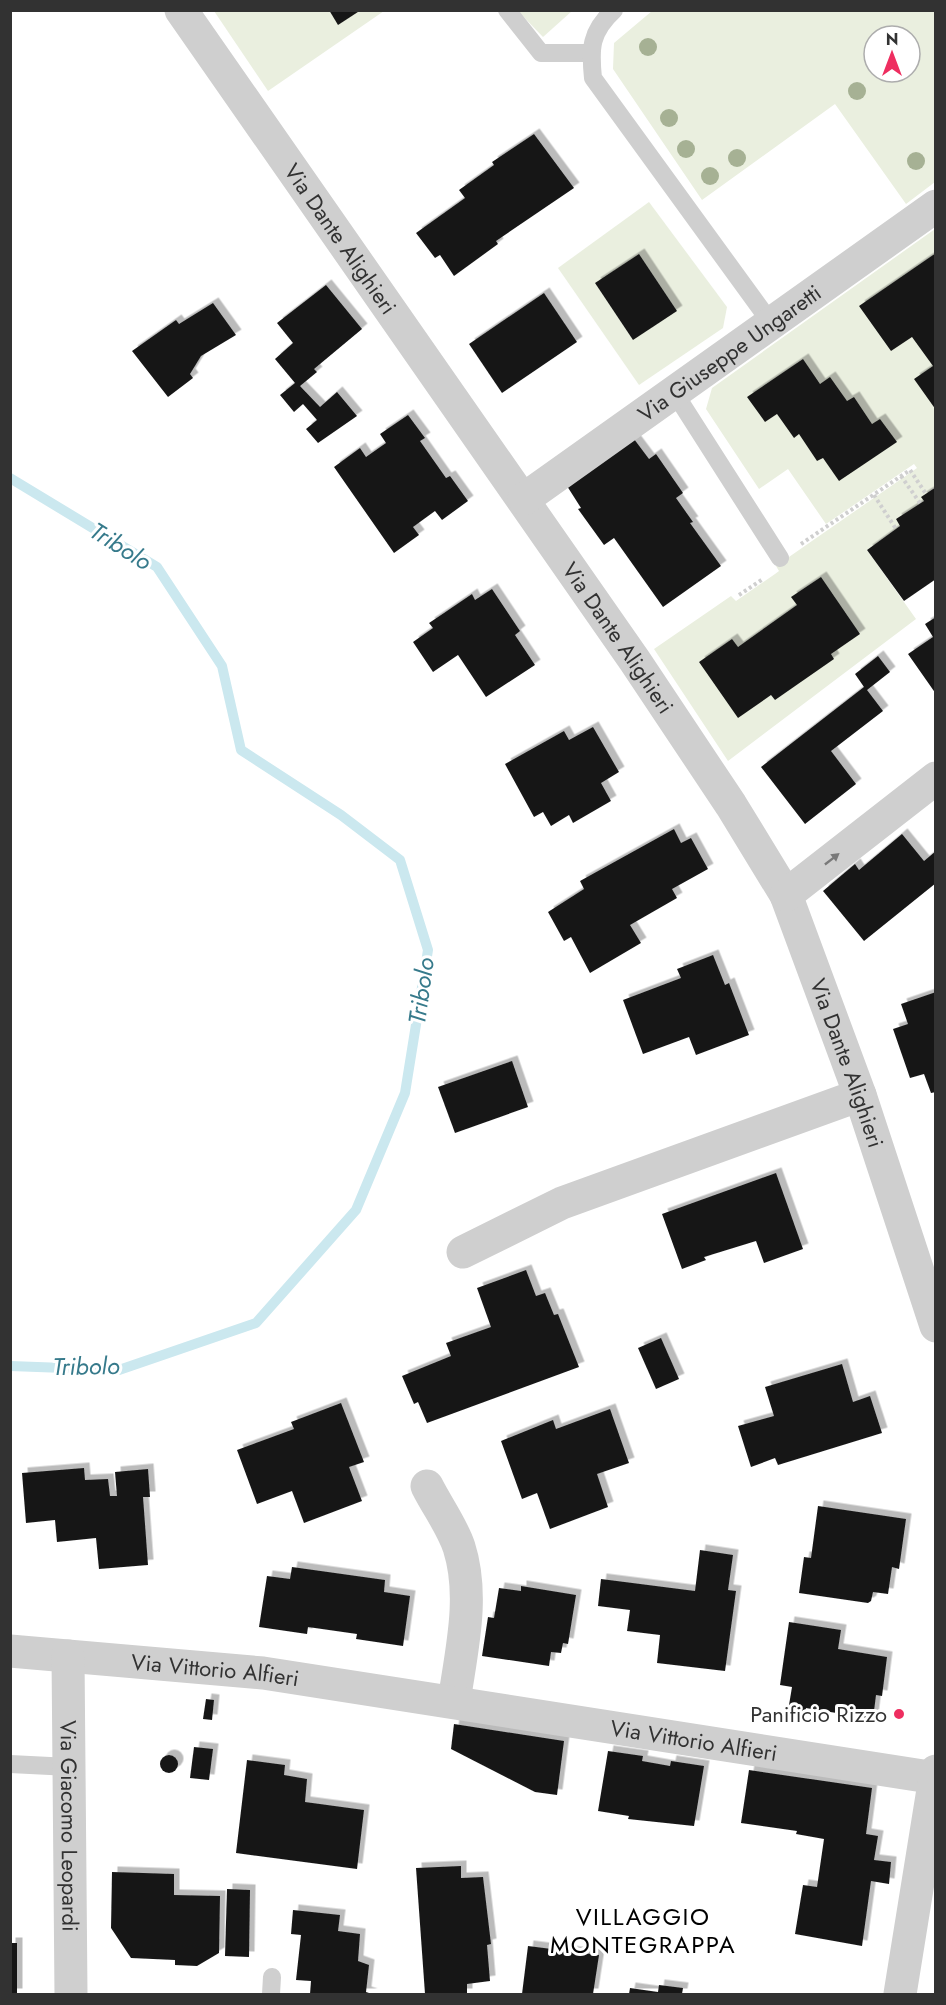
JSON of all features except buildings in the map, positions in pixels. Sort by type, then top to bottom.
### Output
[{"type":"street","name":"Via Dante Alighieri","points":[[181,10],[524,499],[732,806],[786,895],[860,1095],[935,1318]]},
{"type":"street","name":"Via Giuseppe Ungaretti","points":[[524,499],[936,206]]},
{"type":"street","points":[[786,895],[936,778]]},
{"type":"street","points":[[462,1252],[562,1203],[860,1095]]},
{"type":"street","points":[[427,1486],[459,1546],[466,1581],[464,1634],[454,1702]]},
{"type":"street","name":"Via Vittorio Alfieri","points":[[10,1651],[263,1673],[935,1775]]},
{"type":"street","name":"Via Giacomo Leopardi","points":[[68,1656],[71,1995]]},
{"type":"street","points":[[900,1995],[935,1775]]},
{"type":"lane","points":[[507,10],[541,53],[591,53]]},
{"type":"lane","points":[[614,10],[602,22],[591,53],[592,78],[771,323]]},
{"type":"lane","points":[[674,392],[780,558]]},
{"type":"lane","points":[[10,1764],[70,1767]]},
{"type":"path","points":[[780,558],[910,470],[926,494]]},
{"type":"path","points":[[902,476],[920,503]]},
{"type":"path","points":[[874,495],[896,529]]},
{"type":"green space","points":[[214,11],[384,11],[268,91]]},
{"type":"green space","points":[[518,11],[572,11],[543,37]]},
{"type":"green space","points":[[652,11],[935,11],[935,182],[906,204],[835,104],[702,200],[613,69],[614,43]]},
{"type":"green space","points":[[649,202],[727,307],[723,328],[639,385],[558,268]]},
{"type":"green space","points":[[935,229],[935,487],[922,497],[924,501],[897,519],[900,526],[867,550],[916,619],[728,761],[654,649],[731,596],[736,601],[779,571],[776,566],[917,468],[914,464],[826,524],[788,469],[759,489],[706,409],[712,388]]},
{"type":"waterway","name":"Tribolo","points":[[10,478],[157,567],[222,666],[241,750],[341,815],[400,860],[428,950],[405,1093],[356,1210],[256,1323],[119,1370],[10,1366]]},
{"type":"place","name":"Panificio Rizzo","points":[[899,1714]]},
{"type":"district","name":"VILLAGGIO MONTEGRAPPA","points":[[643,1930]]}]
